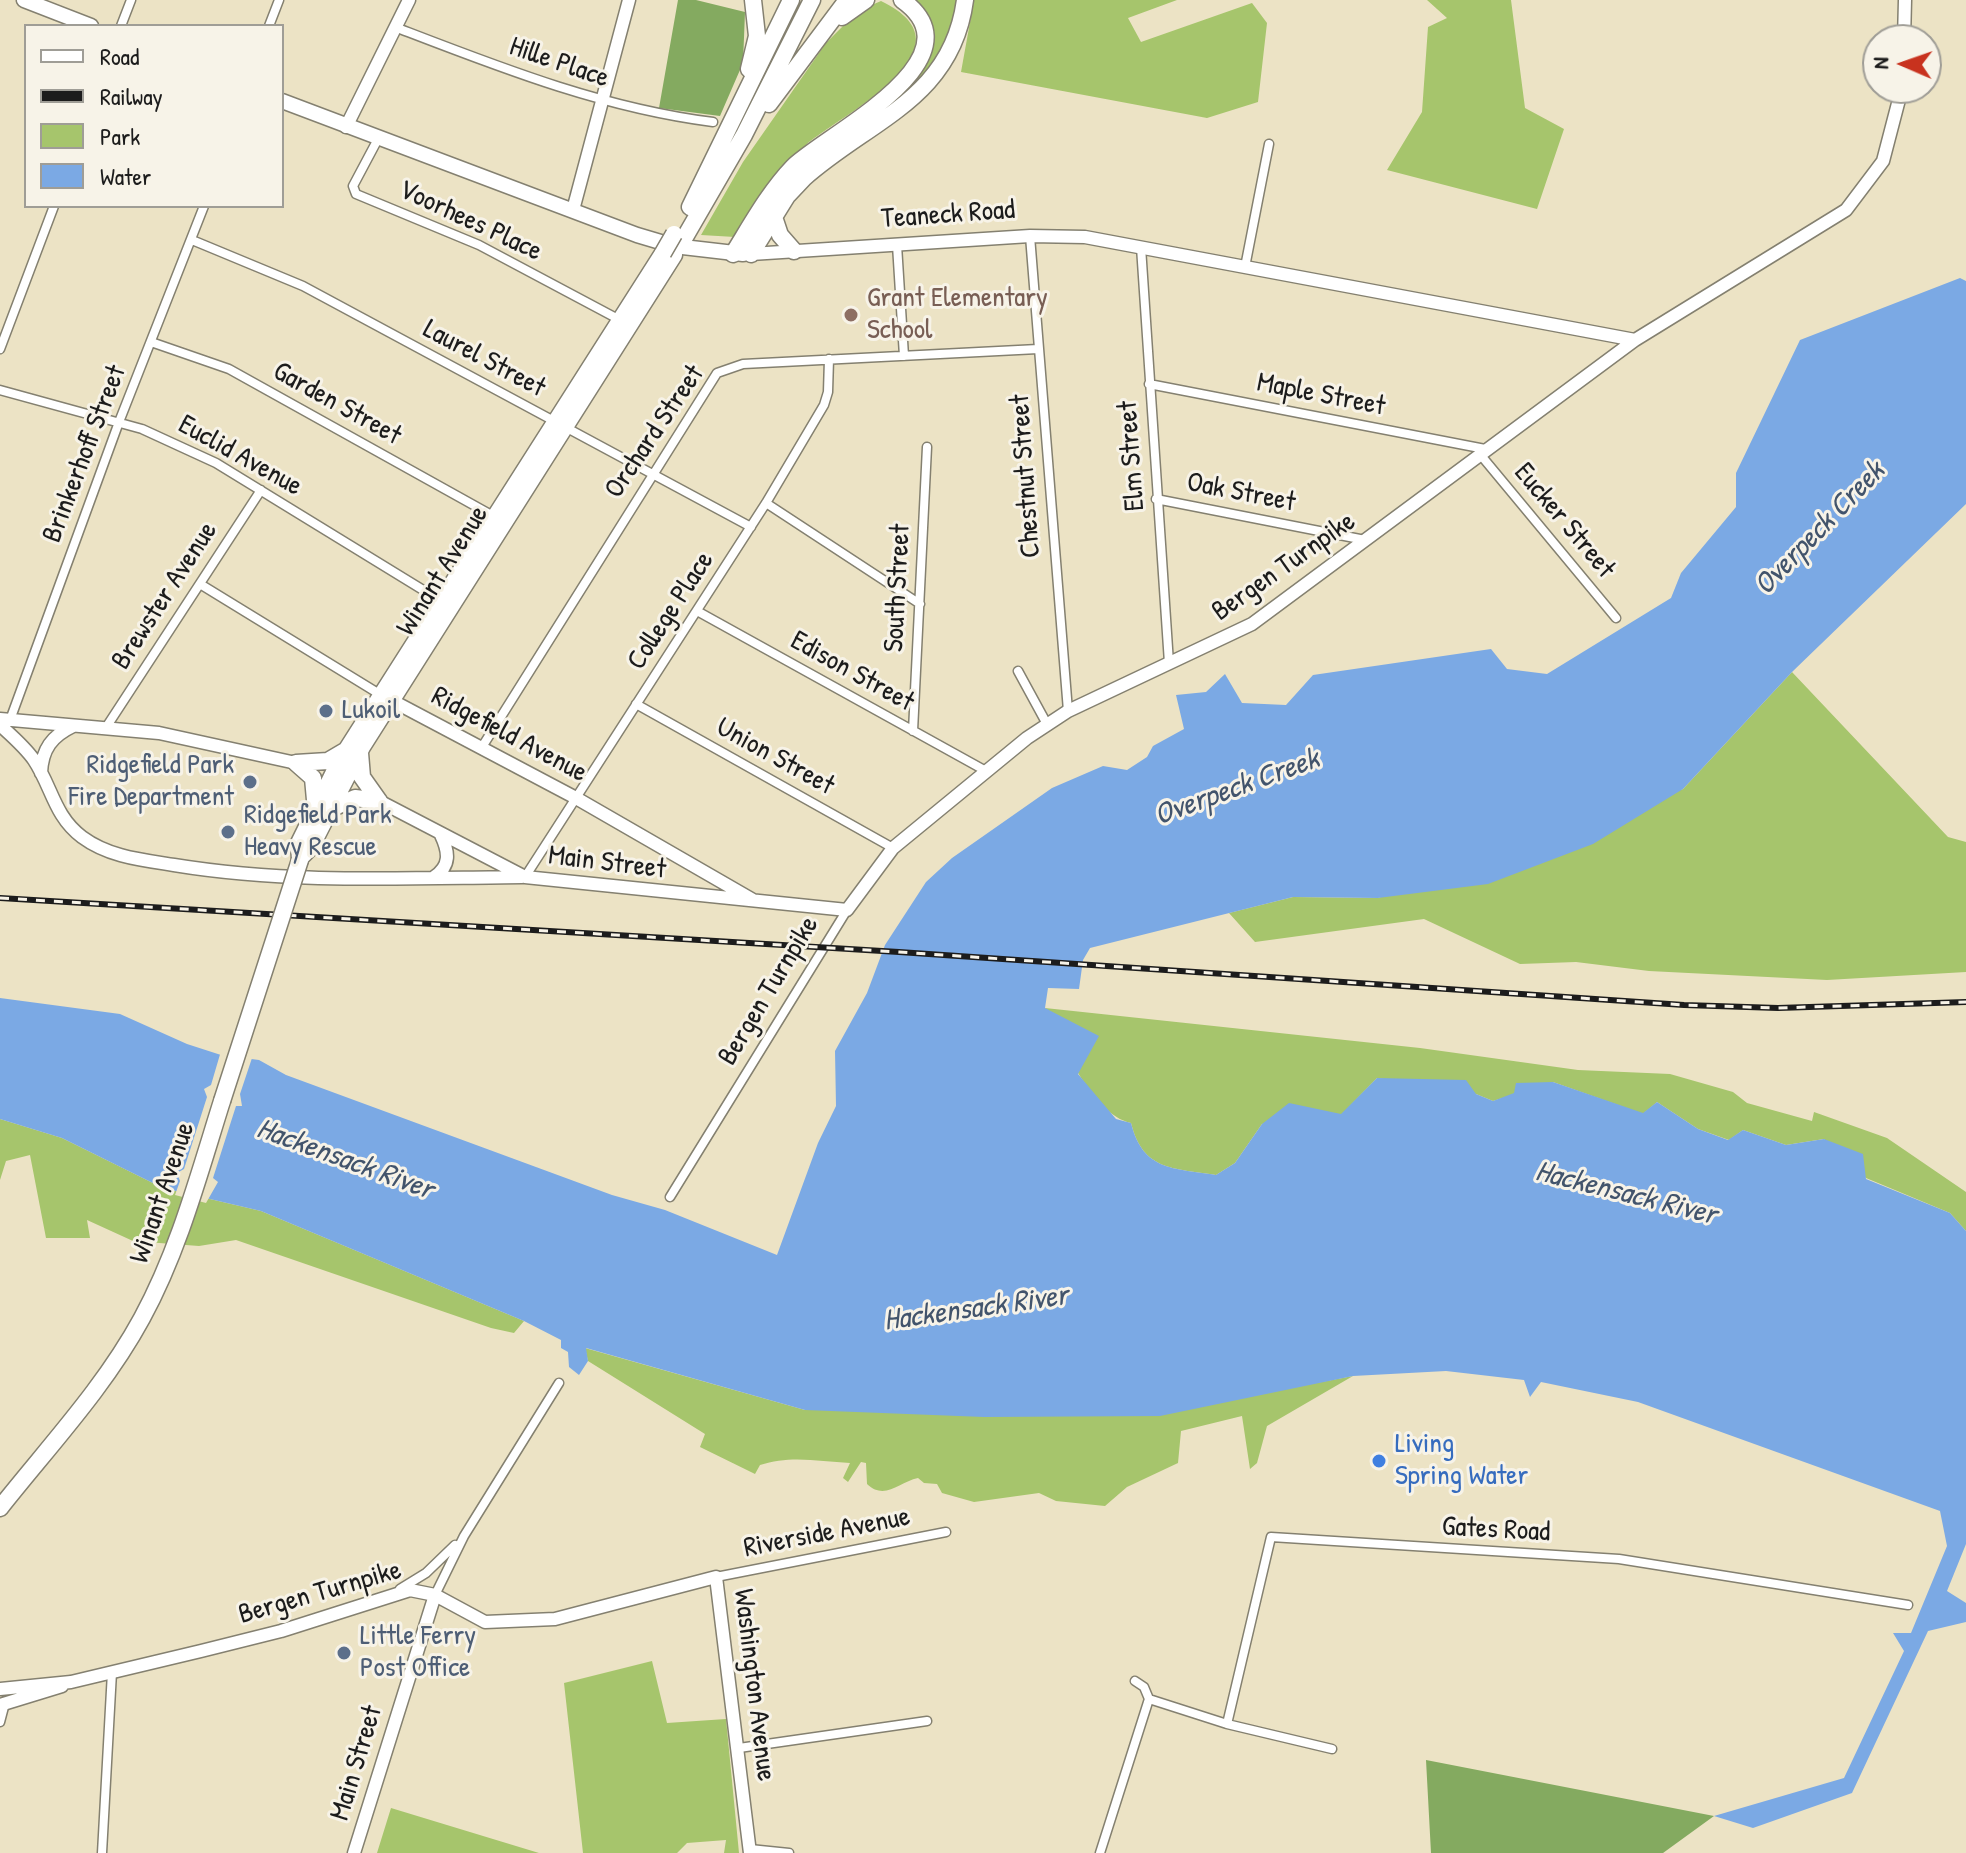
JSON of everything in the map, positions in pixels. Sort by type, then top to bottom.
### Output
[{"type":"highway","points":[[737,117],[756,41],[753,0]]},
{"type":"highway","points":[[680,235],[791,0]]},
{"type":"highway","points":[[744,135],[812,0]]},
{"type":"highway","points":[[680,235],[744,135],[847,0]]},
{"type":"highway","points":[[816,44],[849,11],[866,0]]},
{"type":"highway","points":[[733,254],[793,167],[891,96],[909,79],[921,52],[923,31],[915,12],[902,0]]},
{"type":"highway","points":[[751,254],[787,196],[812,171],[901,108],[927,85],[952,46],[965,0]]},
{"type":"highway","points":[[774,217],[780,235],[794,251]]},
{"type":"highway","name":"Winant Avenue","points":[[0,1508],[104,1378],[158,1285],[179,1235],[300,859],[311,847],[320,810],[354,749],[680,235]]},
{"type":"highway","name":"Winant Avenue","points":[[387,697],[441,601],[560,425]]},
{"type":"highway","points":[[296,763],[328,761],[354,749],[362,777],[379,801]]},
{"type":"highway","points":[[296,763],[315,781],[320,810],[355,798],[379,801]]},
{"type":"main road","points":[[24,0],[86,24]]},
{"type":"main road","name":"Teaneck Road","points":[[284,102],[674,246],[751,254]]},
{"type":"street","points":[[122,24],[131,0]]},
{"type":"street","points":[[270,24],[279,0]]},
{"type":"street","points":[[346,127],[409,0]]},
{"type":"street","points":[[573,210],[629,0]]},
{"type":"street","points":[[1904,24],[1905,0]]},
{"type":"street","name":"Hille Place","points":[[395,27],[601,102],[652,115],[713,122]]},
{"type":"street","name":"Bergen Turnpike","points":[[670,1197],[847,910],[893,848],[986,771],[1068,711],[1252,624],[1635,340],[1850,207],[1883,161],[1898,104]]},
{"type":"street","name":"Voorhees Place","points":[[378,139],[353,186],[356,194],[479,245],[628,318]]},
{"type":"street","points":[[1245,267],[1269,144]]},
{"type":"street","points":[[0,349],[53,208]]},
{"type":"street","name":"Brinkerhoff Street","points":[[3,721],[203,208]]},
{"type":"street","name":"Teaneck Road","points":[[751,254],[1030,236],[1085,237],[1635,340]]},
{"type":"street","name":"Chestnut Street","points":[[1030,236],[1068,711]]},
{"type":"street","name":"Laurel Street","points":[[192,240],[294,281],[751,527]]},
{"type":"street","points":[[897,245],[904,356]]},
{"type":"street","name":"Elm Street","points":[[1141,247],[1169,663]]},
{"type":"street","name":"Garden Street","points":[[151,342],[229,369],[495,517]]},
{"type":"street","name":"Orchard Street","points":[[482,747],[717,373],[736,364],[1038,349]]},
{"type":"street","name":"College Place","points":[[525,877],[751,527],[824,405],[828,392],[829,359]]},
{"type":"street","name":"Maple Street","points":[[1149,384],[1482,451]]},
{"type":"street","name":"Euclid Avenue","points":[[0,390],[119,422],[216,463],[441,601]]},
{"type":"street","name":"South Street","points":[[913,731],[927,447]]},
{"type":"street","name":"Eucker Street","points":[[1482,451],[1616,618]]},
{"type":"street","name":"Brewster Avenue","points":[[107,726],[261,490]]},
{"type":"street","name":"Oak Street","points":[[1156,499],[1365,540]]},
{"type":"street","points":[[766,503],[920,604]]},
{"type":"street","name":"Ridgefield Avenue","points":[[200,584],[387,697],[576,798],[756,901]]},
{"type":"street","name":"Edison Street","points":[[697,611],[986,771]]},
{"type":"street","points":[[1018,671],[1048,726]]},
{"type":"street","name":"Union Street","points":[[636,704],[893,848]]},
{"type":"street","points":[[3,721],[107,726],[159,733],[296,763]]},
{"type":"street","points":[[3,721],[27,750],[41,773],[50,798],[68,824],[94,845],[124,857],[276,877],[525,877]]},
{"type":"street","points":[[41,773],[41,759],[49,743],[76,724]]},
{"type":"street","name":"Main Street","points":[[379,801],[525,877],[702,898],[847,910]]},
{"type":"street","points":[[434,877],[443,872],[447,862],[448,851],[441,835]]},
{"type":"street","points":[[700,870],[704,881],[702,898]]},
{"type":"street","name":"Bergen Turnpike","points":[[0,1689],[71,1682],[281,1631],[410,1590],[435,1595],[464,1536],[559,1383]]},
{"type":"street","name":"Riverside Avenue","points":[[716,1577],[946,1532]]},
{"type":"street","points":[[389,1595],[426,1573],[464,1536]]},
{"type":"street","name":"Gates Road","points":[[1227,1724],[1271,1537],[1419,1549],[1619,1559],[1908,1605]]},
{"type":"street","name":"Washington Avenue","points":[[435,1595],[485,1622],[555,1619],[716,1577],[750,1851]]},
{"type":"street","name":"Main Street","points":[[354,1853],[435,1595]]},
{"type":"street","points":[[102,1853],[112,1672]]},
{"type":"street","points":[[1100,1853],[1149,1699],[1144,1687],[1135,1681]]},
{"type":"street","name":"Bergen Turnpike","points":[[2,1704],[49,1693],[71,1682]]},
{"type":"street","points":[[1149,1699],[1227,1724],[1332,1749]]},
{"type":"street","points":[[0,1722],[2,1704]]},
{"type":"street","points":[[739,1748],[927,1721]]},
{"type":"street","points":[[750,1851],[789,1853]]},
{"type":"green space","points":[[678,0],[696,0],[745,12],[743,63],[720,116],[659,108]]},
{"type":"green space","points":[[913,0],[958,0],[949,39],[924,79],[918,78],[926,47],[926,28]]},
{"type":"green space","points":[[974,0],[1177,0],[1128,18],[1141,42],[1252,3],[1267,23],[1258,102],[1207,118],[961,72]]},
{"type":"green space","points":[[1427,0],[1511,0],[1525,108],[1564,129],[1537,209],[1387,170],[1422,112],[1428,27],[1447,18]]},
{"type":"green space","points":[[881,1],[907,19],[916,39],[910,59],[873,98],[796,154],[768,188],[735,237],[701,235],[743,162],[826,43],[858,11]]},
{"type":"green space","points":[[1792,672],[1948,837],[1966,842],[1966,972],[1827,980],[1649,971],[1576,962],[1520,964],[1424,919],[1255,942],[1229,913],[1293,897],[1378,898],[1683,789]]},
{"type":"green space","points":[[1045,1008],[1420,1048],[1578,1070],[1670,1074],[1733,1092],[1747,1103],[1812,1121],[1814,1112],[1887,1138],[1966,1192],[1966,1231],[1950,1213],[1866,1178],[1824,1139],[1786,1145],[1743,1130],[1729,1140],[1698,1129],[1657,1102],[1643,1114],[1553,1082],[1493,1101],[1476,1094],[1377,1078],[1341,1115],[1262,1124],[1235,1163],[1216,1175],[1173,1168],[1152,1159],[1136,1139],[1131,1123],[1117,1117],[1091,1092],[1069,1057]]},
{"type":"green space","points":[[0,1119],[62,1138],[163,1188],[261,1211],[524,1321],[514,1333],[491,1328],[236,1240],[199,1246],[133,1241],[87,1220],[90,1238],[46,1238],[30,1155],[6,1161],[0,1180]]},
{"type":"green space","points":[[585,1348],[805,1410],[1262,1393],[1353,1376],[1267,1426],[1257,1463],[1250,1469],[1242,1416],[1181,1431],[1178,1463],[1127,1487],[1105,1506],[1056,1501],[1039,1493],[974,1502],[942,1493],[937,1484],[924,1483],[918,1478],[886,1491],[874,1489],[867,1484],[866,1463],[861,1462],[848,1482],[843,1478],[850,1463],[782,1460],[760,1465],[755,1474],[700,1447],[705,1434],[588,1361]]},
{"type":"green space","points":[[652,1661],[667,1723],[726,1719],[739,1853],[724,1853],[726,1840],[687,1843],[677,1853],[583,1853],[564,1683]]},
{"type":"green space","points":[[1426,1760],[1714,1816],[1663,1853],[1431,1853]]},
{"type":"green space","points":[[391,1808],[539,1853],[377,1853]]},
{"type":"water","points":[[1960,278],[1966,281],[1966,504],[1792,672],[1683,789],[1593,844],[1488,884],[1378,898],[1293,897],[1090,948],[1083,960],[1079,989],[1048,988],[1045,1008],[1099,1036],[1078,1074],[1116,1119],[1131,1123],[1136,1139],[1152,1159],[1173,1168],[1216,1175],[1235,1163],[1262,1124],[1289,1103],[1341,1114],[1377,1078],[1466,1080],[1476,1094],[1493,1101],[1514,1093],[1516,1083],[1553,1082],[1643,1113],[1657,1102],[1698,1129],[1728,1140],[1743,1130],[1786,1145],[1824,1139],[1863,1154],[1866,1179],[1950,1213],[1966,1231],[1966,1544],[1947,1591],[1966,1603],[1966,1622],[1928,1631],[1852,1793],[1753,1828],[1714,1816],[1844,1778],[1904,1651],[1893,1633],[1911,1633],[1947,1546],[1940,1511],[1638,1402],[1541,1382],[1530,1397],[1524,1380],[1446,1371],[1353,1376],[1160,1416],[984,1417],[805,1410],[586,1348],[588,1361],[579,1375],[569,1367],[568,1352],[561,1348],[561,1340],[524,1321],[261,1211],[163,1188],[62,1138],[0,1119],[0,998],[120,1014],[187,1044],[221,1055],[259,1060],[286,1075],[612,1195],[665,1210],[777,1255],[818,1143],[836,1106],[835,1051],[867,993],[885,945],[926,882],[952,858],[1052,788],[1103,766],[1127,770],[1147,757],[1153,746],[1184,729],[1176,695],[1206,692],[1225,674],[1242,703],[1286,705],[1313,675],[1491,649],[1507,669],[1547,674],[1671,598],[1681,573],[1736,507],[1736,473],[1800,340]]},
{"type":"pier","points":[[221,1051],[253,1055],[240,1094],[242,1106],[236,1106],[213,1178],[218,1182],[206,1203],[175,1195],[180,1181],[177,1173],[184,1169],[207,1097],[204,1089],[211,1085]]},
{"type":"railway","points":[[0,898],[899,952],[1684,1005],[1778,1008],[1966,1002]]},
{"type":"place","name":"Grant Elementary School","points":[[851,315]]},
{"type":"place","name":"Lukoil","points":[[326,711]]},
{"type":"place","name":"Ridgefield Park Fire Department","points":[[250,782]]},
{"type":"place","name":"Ridgefield Park Heavy Rescue","points":[[228,832]]},
{"type":"place","name":"Living Spring Water","points":[[1379,1461]]},
{"type":"place","name":"Little Ferry Post Office","points":[[344,1653]]},
{"type":"water label","name":"Overpeck Creek","points":[[1820,529]]},
{"type":"water label","name":"Overpeck Creek","points":[[1237,788]]},
{"type":"water label","name":"Hackensack River","points":[[345,1160]]},
{"type":"water label","name":"Hackensack River","points":[[1626,1194]]},
{"type":"water label","name":"Hackensack River","points":[[976,1309]]}]
